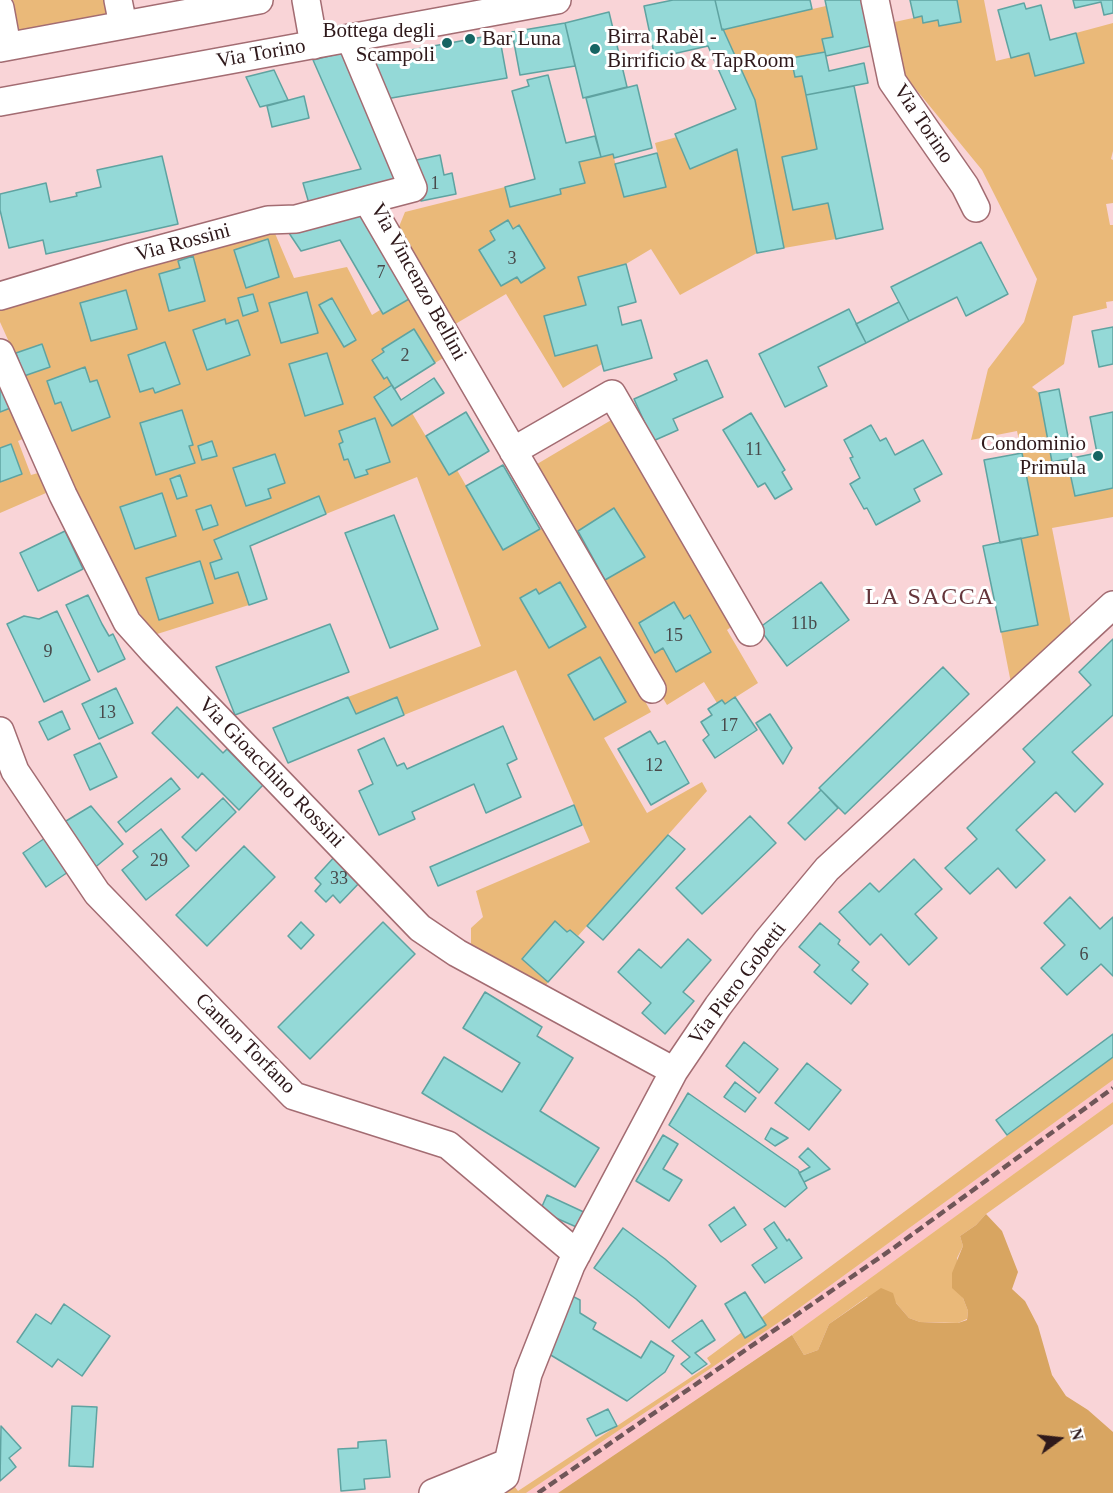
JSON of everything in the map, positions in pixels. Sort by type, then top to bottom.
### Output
[{"type":"street","points":[[306,0],[314,45]]},
{"type":"street","name":"Via Torino","points":[[0,102],[557,0]]},
{"type":"street","name":"Via Torino","points":[[875,0],[892,81],[965,186],[976,208]]},
{"type":"street","points":[[0,8],[4,47],[120,13],[244,1]]},
{"type":"street","name":"Via Vincenzo Bellini","points":[[350,38],[413,188],[367,200],[651,689]]},
{"type":"street","name":"Via Rossini","points":[[0,296],[131,256],[268,220],[296,219],[367,200]]},
{"type":"street","name":"Via Gioacchino Rossini","points":[[0,353],[53,473],[127,622],[153,651],[420,928],[457,953],[674,1071]]},
{"type":"street","points":[[513,451],[612,394],[750,632]]},
{"type":"street","name":"Via Piero Gobetti","points":[[480,1493],[505,1476],[528,1374],[577,1254],[674,1071],[718,1006],[767,941],[827,869],[1113,605]]},
{"type":"street","name":"Canton Torfano","points":[[0,730],[15,771],[97,893],[294,1096],[448,1145],[577,1254]]},
{"type":"street","points":[[433,1493],[508,1462]]},
{"type":"shaded area","points":[[13,0],[105,0],[108,14],[19,30]]},
{"type":"shaded area","points":[[957,0],[984,0],[996,61],[1029,53],[1035,76],[1083,63],[1076,33],[1113,23],[1113,151],[1111,159],[1113,160],[1113,203],[1106,204],[1110,225],[1113,225],[1113,301],[1106,302],[1107,308],[1073,316],[1064,364],[1032,387],[1039,393],[1052,461],[1067,459],[1075,495],[1113,488],[1113,517],[1052,528],[1071,624],[1011,683],[1001,632],[1038,625],[1021,538],[1038,535],[1017,431],[971,440],[988,369],[1024,322],[1037,279],[982,170],[901,71],[890,23],[922,16],[938,20],[940,26],[961,22]]},
{"type":"shaded area","points":[[826,6],[833,37],[822,39],[825,52],[792,58],[802,76],[817,149],[782,157],[793,210],[828,203],[836,239],[784,248],[755,100],[723,29]]},
{"type":"shaded area","points":[[677,137],[737,149],[757,253],[680,295],[651,249],[626,264],[579,277],[586,305],[544,317],[555,356],[597,345],[602,364],[563,388],[506,294],[452,326],[396,234],[405,212],[505,187],[510,207],[561,194],[560,189],[584,183],[579,162],[613,154],[624,197],[666,187],[655,143]]},
{"type":"shaded area","points":[[271,224],[294,278],[347,267],[372,315],[380,310],[383,314],[412,297],[448,355],[435,363],[414,330],[384,352],[384,379],[387,377],[392,385],[374,397],[392,425],[412,413],[449,475],[457,470],[503,550],[548,525],[651,712],[604,738],[647,813],[702,782],[707,791],[578,936],[570,930],[567,932],[555,922],[522,958],[548,982],[545,987],[471,948],[471,928],[483,917],[476,891],[590,842],[516,670],[404,715],[396,698],[356,714],[348,697],[481,646],[417,477],[326,514],[318,497],[215,540],[222,559],[210,563],[215,579],[238,572],[249,605],[154,635],[114,575],[0,322],[0,304]]},
{"type":"shaded area","points":[[13,407],[25,438],[18,441],[31,475],[38,473],[46,493],[0,513],[0,412]]},
{"type":"shaded area","points":[[613,419],[735,624],[727,630],[758,683],[725,704],[722,700],[717,703],[704,682],[667,705],[527,470]]},
{"type":"shaded area","points":[[1113,1057],[1113,1080],[791,1314],[526,1493],[500,1493],[512,1483],[518,1491],[711,1364],[707,1358]]},
{"type":"shaded area","points":[[1113,1080],[1113,1102],[799,1330],[558,1493],[526,1493],[791,1314]]},
{"type":"shaded area","points":[[1113,1102],[1113,1124],[986,1214],[976,1225],[960,1236],[963,1246],[957,1258],[963,1298],[968,1311],[967,1319],[958,1323],[920,1322],[909,1318],[896,1303],[867,1297],[829,1324],[818,1350],[804,1355],[792,1335]]},
{"type":"shaded area","points":[[986,1214],[1002,1231],[1018,1272],[1012,1289],[1025,1301],[1038,1326],[1052,1375],[1066,1396],[1088,1410],[1113,1432],[1113,1493],[558,1493],[792,1335],[804,1355],[818,1350],[829,1324],[881,1288],[893,1293],[896,1303],[909,1318],[920,1322],[945,1323],[967,1320],[968,1311],[963,1298],[952,1288],[952,1273],[963,1246],[960,1236],[976,1225]]},
{"type":"building","points":[[673,0],[715,0],[722,30],[755,100],[784,248],[757,253],[737,149],[690,169],[675,134],[736,109],[708,46],[655,58],[644,6]]},
{"type":"building","points":[[715,0],[810,0],[812,9],[722,30]]},
{"type":"building","points":[[825,0],[869,0],[879,44],[826,56],[822,39],[833,37]]},
{"type":"building","points":[[910,0],[957,0],[961,22],[939,26],[938,20],[923,23],[922,16],[914,18]]},
{"type":"building","points":[[1073,0],[1113,0],[1113,13],[1104,15],[1101,2],[1075,8]]},
{"type":"building","points":[[1024,3],[1026,9],[1041,5],[1050,40],[1076,33],[1084,63],[1035,76],[1029,53],[1011,58],[998,10]]},
{"type":"building","points":[[609,12],[627,87],[583,98],[565,23]]},
{"type":"building","points":[[565,23],[575,66],[520,75],[512,32]]},
{"type":"building","points":[[499,34],[507,78],[380,100],[373,57]]},
{"type":"building","points":[[346,52],[402,180],[310,207],[303,183],[361,169],[313,60]]},
{"type":"building","points":[[825,52],[829,71],[864,63],[868,83],[806,95],[802,76],[795,77],[791,58]]},
{"type":"building","points":[[274,70],[288,100],[260,107],[246,77]]},
{"type":"building","points":[[548,75],[566,143],[595,136],[601,157],[579,162],[585,183],[560,189],[561,194],[510,207],[505,187],[535,179],[512,91],[529,86],[527,80]]},
{"type":"building","points":[[637,85],[652,148],[614,158],[613,154],[601,157],[586,98]]},
{"type":"building","points":[[854,86],[883,229],[836,239],[828,203],[793,210],[782,157],[817,149],[806,95]]},
{"type":"building","points":[[304,96],[309,118],[272,127],[267,106]]},
{"type":"building","points":[[657,153],[666,187],[624,197],[615,164]]},
{"type":"building","points":[[440,155],[444,175],[452,173],[456,194],[421,201],[407,162]]},
{"type":"building","points":[[162,156],[178,224],[46,254],[43,240],[9,248],[0,210],[0,194],[46,183],[50,202],[77,196],[76,193],[101,187],[97,170]]},
{"type":"building","points":[[368,212],[416,295],[383,314],[340,240],[301,251],[287,230]]},
{"type":"building","points":[[508,220],[513,229],[519,225],[545,268],[521,283],[517,277],[501,286],[479,250],[495,240],[490,231]]},
{"type":"building","points":[[268,239],[279,277],[246,288],[234,250]]},
{"type":"building","points":[[981,242],[1008,294],[966,316],[957,297],[909,321],[891,287]]},
{"type":"building","points":[[193,256],[205,301],[169,311],[159,274],[180,268],[178,261]]},
{"type":"building","points":[[626,264],[636,302],[618,307],[622,325],[641,320],[652,358],[604,371],[597,345],[555,356],[544,316],[586,305],[578,277]]},
{"type":"building","points":[[126,290],[137,329],[91,341],[80,303]]},
{"type":"building","points":[[307,292],[318,333],[281,343],[269,303]]},
{"type":"building","points":[[253,294],[258,311],[243,316],[238,298]]},
{"type":"building","points":[[332,298],[356,340],[344,347],[319,305]]},
{"type":"building","points":[[899,302],[909,321],[866,343],[856,324]]},
{"type":"building","points":[[849,309],[866,343],[818,367],[827,386],[785,407],[759,354]]},
{"type":"building","points":[[225,319],[226,324],[238,320],[250,355],[207,370],[193,330]]},
{"type":"building","points":[[1113,327],[1113,364],[1099,367],[1092,331]]},
{"type":"building","points":[[414,329],[435,363],[394,389],[387,377],[384,379],[372,360],[384,352],[382,349]]},
{"type":"building","points":[[165,342],[180,384],[155,393],[153,388],[140,392],[128,355]]},
{"type":"building","points":[[42,344],[50,367],[24,376],[16,353]]},
{"type":"building","points":[[327,353],[343,404],[305,416],[289,364]]},
{"type":"building","points":[[707,360],[723,397],[673,419],[678,430],[653,441],[634,399],[677,380],[674,374]]},
{"type":"building","points":[[85,367],[90,382],[97,380],[110,417],[72,431],[61,402],[55,404],[47,381]]},
{"type":"building","points":[[0,375],[13,407],[0,412]]},
{"type":"building","points":[[434,378],[444,393],[392,426],[374,397],[392,385],[401,400]]},
{"type":"building","points":[[1059,389],[1072,458],[1052,462],[1039,393]]},
{"type":"building","points":[[182,410],[193,445],[189,446],[195,463],[156,475],[140,423]]},
{"type":"building","points":[[466,412],[489,451],[449,475],[426,436]]},
{"type":"building","name":"Condominio Primula","points":[[1113,412],[1113,488],[1075,496],[1067,459],[1097,453],[1090,417]]},
{"type":"building","points":[[751,413],[785,470],[782,472],[792,489],[775,499],[765,483],[758,487],[723,430]]},
{"type":"building","points":[[375,418],[390,462],[366,470],[368,474],[355,478],[348,459],[344,460],[339,444],[343,442],[339,431]]},
{"type":"building","points":[[871,425],[880,441],[886,438],[895,455],[923,440],[942,474],[914,489],[920,501],[876,525],[850,484],[860,478],[844,440]]},
{"type":"building","points":[[212,441],[217,456],[202,460],[198,446]]},
{"type":"building","points":[[11,444],[22,474],[0,482],[0,448]]},
{"type":"building","points":[[1022,453],[1038,535],[1000,543],[984,460]]},
{"type":"building","points":[[275,454],[285,483],[268,489],[271,498],[246,506],[233,468]]},
{"type":"building","points":[[503,465],[540,529],[503,550],[466,486]]},
{"type":"building","points":[[180,475],[187,496],[177,499],[170,479]]},
{"type":"building","points":[[162,493],[176,536],[135,549],[120,507]]},
{"type":"building","points":[[319,496],[326,514],[250,546],[267,599],[249,605],[238,572],[215,579],[210,563],[222,559],[214,540]]},
{"type":"building","points":[[211,505],[218,525],[203,530],[196,510]]},
{"type":"building","points":[[614,508],[645,557],[605,580],[578,531]]},
{"type":"building","points":[[394,515],[438,629],[390,648],[345,533]]},
{"type":"building","points":[[65,531],[83,569],[38,591],[20,553]]},
{"type":"building","points":[[1021,538],[1038,625],[1001,632],[983,546]]},
{"type":"building","points":[[200,561],[213,603],[159,620],[146,578]]},
{"type":"building","points":[[560,582],[586,627],[549,648],[520,598],[536,589],[539,594]]},
{"type":"building","points":[[821,582],[849,620],[787,666],[759,628]]},
{"type":"building","points":[[88,595],[102,624],[109,636],[113,634],[125,659],[98,672],[66,605]]},
{"type":"building","points":[[674,602],[684,619],[690,615],[711,652],[676,672],[663,648],[655,653],[639,623]]},
{"type":"building","points":[[57,611],[90,680],[44,702],[7,624],[24,616],[39,619]]},
{"type":"building","points":[[330,624],[349,672],[235,715],[216,667]]},
{"type":"building","points":[[1113,639],[1113,715],[1072,752],[1103,784],[1075,812],[1056,792],[1016,830],[1045,860],[1016,888],[998,868],[970,894],[945,868],[977,839],[967,828],[1035,762],[1023,749],[1091,685],[1079,672]]},
{"type":"building","points":[[600,657],[626,702],[594,720],[568,675]]},
{"type":"building","points":[[943,667],[969,694],[845,814],[819,788]]},
{"type":"building","points":[[116,688],[133,723],[99,739],[82,704]]},
{"type":"building","points":[[348,697],[356,714],[397,697],[404,715],[288,763],[273,728]]},
{"type":"building","points":[[735,697],[757,730],[715,758],[703,740],[709,735],[701,722],[712,715],[708,709],[722,700],[725,704]]},
{"type":"building","points":[[177,707],[223,753],[227,749],[263,785],[239,810],[202,773],[198,778],[152,733]]},
{"type":"building","points":[[62,711],[70,729],[48,740],[39,722]]},
{"type":"building","points":[[770,714],[792,748],[783,764],[756,723]]},
{"type":"building","points":[[503,726],[517,759],[507,764],[521,797],[486,813],[474,784],[412,812],[415,819],[379,835],[359,791],[373,784],[358,750],[384,738],[397,766],[404,763],[407,769]]},
{"type":"building","points":[[650,731],[658,744],[665,741],[689,783],[651,805],[618,749]]},
{"type":"building","points":[[100,743],[117,777],[90,790],[74,755]]},
{"type":"building","points":[[171,778],[180,789],[126,832],[118,822]]},
{"type":"building","points":[[821,790],[838,808],[805,840],[788,823]]},
{"type":"building","points":[[223,798],[236,812],[196,851],[182,837]]},
{"type":"building","points":[[574,805],[582,825],[438,886],[430,867]]},
{"type":"building","points":[[91,806],[123,844],[92,870],[61,824]]},
{"type":"building","points":[[750,816],[776,843],[702,914],[676,888]]},
{"type":"building","points":[[161,829],[189,866],[146,900],[122,870],[138,857],[133,851]]},
{"type":"building","points":[[51,834],[74,868],[46,887],[23,853]]},
{"type":"building","points":[[668,835],[685,849],[603,940],[587,926]]},
{"type":"building","points":[[244,846],[275,877],[207,946],[176,915]]},
{"type":"building","points":[[337,854],[363,879],[340,903],[333,895],[326,902],[315,891],[321,884],[315,878]]},
{"type":"building","points":[[914,859],[942,889],[915,914],[937,938],[909,965],[881,934],[870,945],[839,912],[870,883],[879,892]]},
{"type":"building","points":[[1070,897],[1100,929],[1113,917],[1113,976],[1101,964],[1067,995],[1041,968],[1065,945],[1044,923]]},
{"type":"building","points":[[555,921],[567,932],[570,930],[584,942],[548,982],[522,959]]},
{"type":"building","points":[[301,922],[314,935],[301,949],[288,936]]},
{"type":"building","points":[[383,922],[415,954],[310,1059],[278,1027]]},
{"type":"building","points":[[820,923],[840,940],[838,944],[859,962],[852,970],[868,984],[851,1004],[814,972],[820,965],[799,947]]},
{"type":"building","points":[[688,939],[711,960],[683,992],[694,1001],[665,1034],[642,1013],[651,1003],[618,972],[639,949],[661,968]]},
{"type":"building","points":[[485,992],[542,1027],[537,1036],[573,1058],[540,1111],[599,1148],[575,1187],[422,1093],[444,1057],[502,1092],[520,1063],[463,1028]]},
{"type":"building","points":[[1113,1034],[1113,1057],[1007,1135],[996,1120]]},
{"type":"building","points":[[744,1042],[778,1069],[759,1093],[726,1066]]},
{"type":"building","points":[[807,1063],[841,1090],[809,1130],[775,1103]]},
{"type":"building","points":[[735,1082],[756,1098],[745,1112],[724,1097]]},
{"type":"building","points":[[688,1093],[798,1170],[807,1188],[785,1207],[669,1125]]},
{"type":"building","points":[[771,1128],[788,1138],[775,1146],[765,1139]]},
{"type":"building","points":[[663,1135],[678,1144],[663,1169],[682,1180],[669,1201],[636,1181]]},
{"type":"building","points":[[808,1148],[830,1169],[804,1182],[799,1173],[810,1167],[799,1157]]},
{"type":"building","points":[[547,1195],[588,1214],[581,1229],[540,1211]]},
{"type":"building","points":[[734,1207],[746,1225],[721,1242],[709,1225]]},
{"type":"building","points":[[774,1222],[802,1258],[765,1283],[752,1265],[777,1248],[764,1229]]},
{"type":"building","points":[[623,1228],[665,1259],[696,1286],[669,1328],[636,1299],[594,1268]]},
{"type":"building","points":[[745,1292],[766,1325],[745,1338],[725,1304]]},
{"type":"building","points":[[570,1295],[580,1300],[580,1313],[596,1323],[593,1329],[641,1358],[651,1341],[674,1356],[665,1372],[627,1401],[544,1351]]},
{"type":"building","points":[[64,1304],[110,1336],[82,1376],[58,1359],[52,1367],[17,1342],[36,1314],[51,1324]]},
{"type":"building","points":[[702,1320],[715,1340],[695,1353],[707,1364],[692,1374],[681,1364],[690,1357],[672,1341]]},
{"type":"building","points":[[72,1406],[97,1407],[93,1467],[69,1466]]},
{"type":"building","points":[[608,1409],[617,1426],[596,1436],[587,1419]]},
{"type":"building","points":[[1,1426],[21,1448],[9,1458],[16,1467],[0,1481]]},
{"type":"building","points":[[386,1440],[390,1477],[364,1479],[365,1489],[341,1491],[338,1449],[358,1448],[358,1442]]},
{"type":"railway","points":[[538,1493],[895,1247],[1113,1088]]},
{"type":"place","name":"Bar Luna","points":[[470,39]]},
{"type":"place","name":"Bottega degli Scampoli","points":[[447,43]]},
{"type":"place","name":"Birra Rabèl - Birrificio & TapRoom","points":[[595,49]]},
{"type":"place","name":"Condominio Primula","points":[[1098,456]]},
{"type":"district","name":"LA SACCA","points":[[930,598]]}]
